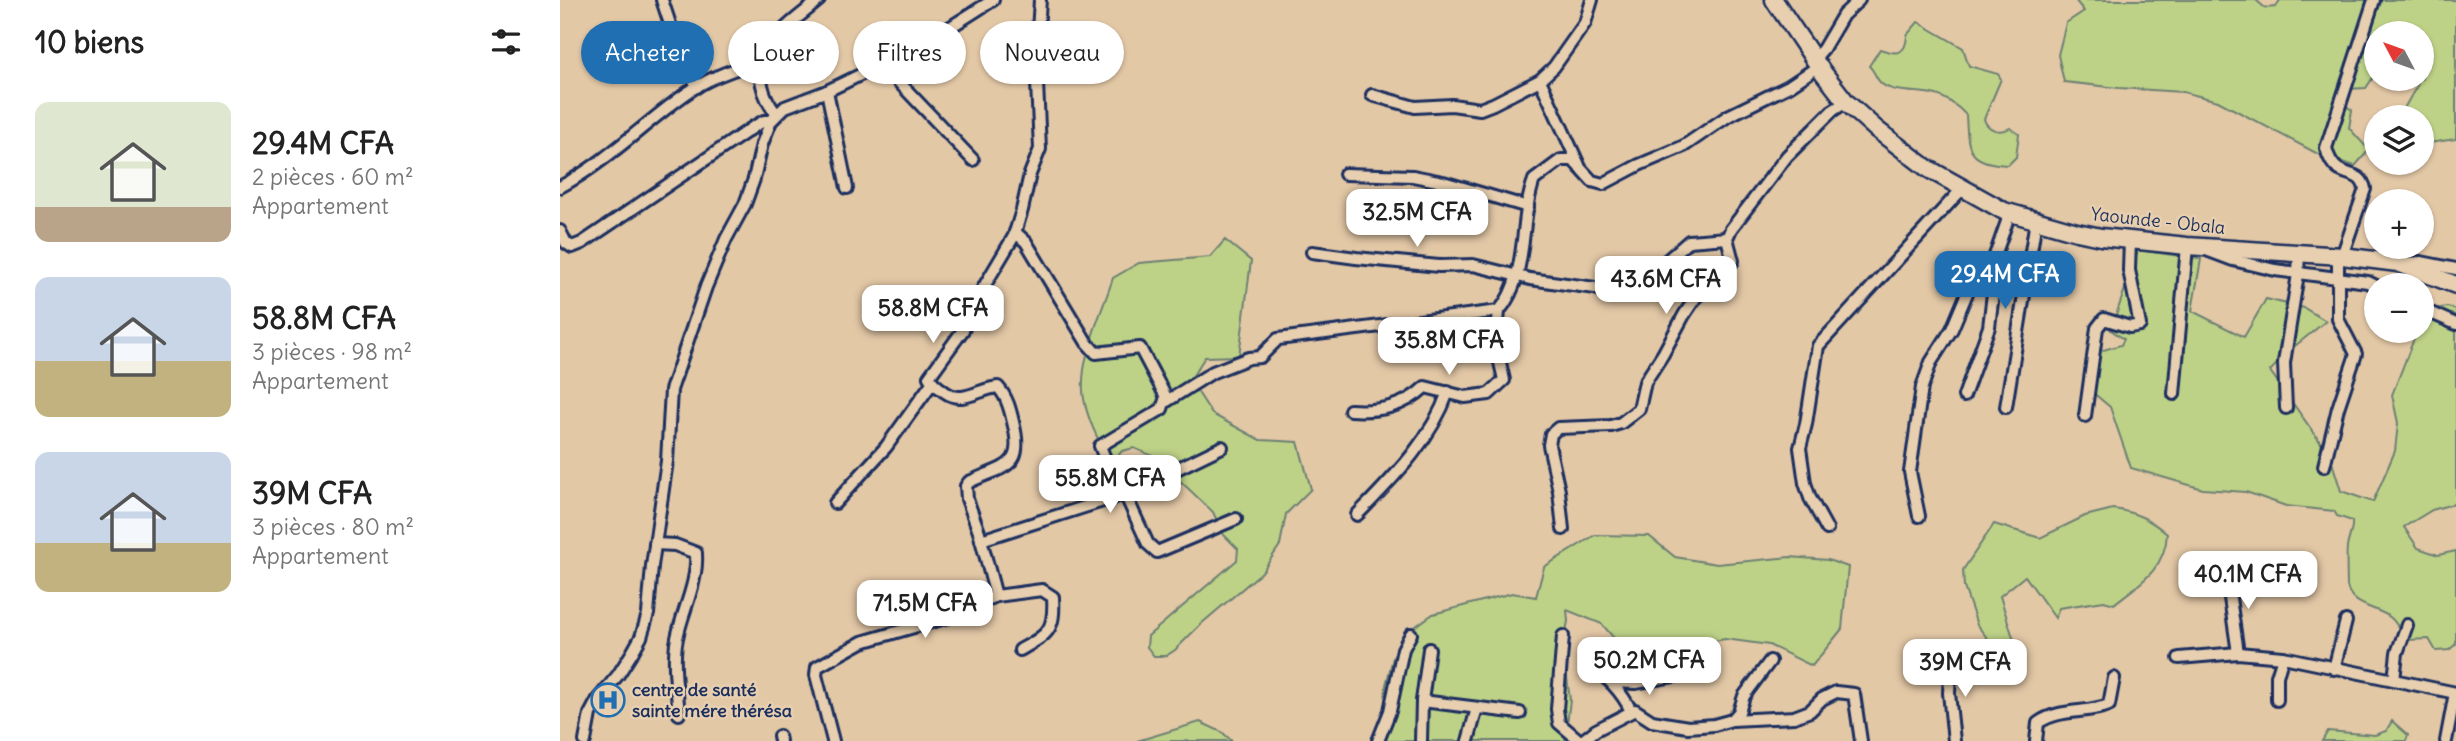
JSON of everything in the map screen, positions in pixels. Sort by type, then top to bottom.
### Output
[{"type":"highway","name":"Yaounde - Obala","points":[[1774,0],[1846,102],[1927,168],[2010,213],[2077,232],[2130,240],[2299,252],[2404,265],[2456,285]]},
{"type":"street","points":[[662,0],[673,33],[697,87]]},
{"type":"street","points":[[794,21],[819,0]]},
{"type":"street","points":[[960,21],[993,0]]},
{"type":"street","points":[[996,596],[967,499],[966,486],[969,482],[1006,466],[1015,457],[1018,440],[1011,413],[1004,394],[998,387],[960,398],[953,397],[932,383],[929,377],[962,330],[1015,232],[1030,174],[1040,149],[1036,61],[1041,0]]},
{"type":"street","points":[[1372,95],[1415,107],[1452,105],[1480,109],[1540,80],[1554,67],[1585,23],[1592,0]]},
{"type":"street","points":[[1350,410],[1371,412],[1411,400],[1425,387],[1465,397],[1489,394],[1504,380],[1496,345],[1499,311],[1505,304],[1516,275],[1534,180],[1561,160],[1573,160],[1592,181],[1603,184],[1684,146],[1728,117],[1789,86],[1817,62],[1843,15],[1859,0]]},
{"type":"street","points":[[2324,466],[2338,408],[2356,354],[2338,319],[2338,278],[2340,256],[2365,189],[2364,182],[2359,177],[2336,168],[2326,148],[2374,0]]},
{"type":"street","points":[[560,186],[589,171],[697,87],[728,72]]},
{"type":"street","points":[[585,741],[590,714],[641,636],[648,614],[667,461],[671,390],[717,260],[745,204],[762,144],[774,118],[785,107],[853,78]]},
{"type":"street","points":[[1540,80],[1579,165]]},
{"type":"street","points":[[761,84],[774,118]]},
{"type":"street","points":[[901,84],[973,160]]},
{"type":"street","points":[[827,91],[847,188]]},
{"type":"street","points":[[1563,529],[1559,491],[1549,445],[1551,433],[1558,428],[1611,426],[1621,423],[1639,409],[1644,382],[1684,315],[1696,297],[1726,271],[1733,261],[1727,238],[1753,198],[1787,156],[1832,111],[1846,102]]},
{"type":"street","points":[[560,253],[582,243],[755,126],[774,118]]},
{"type":"street","points":[[1345,174],[1413,176],[1528,207]]},
{"type":"street","points":[[1827,528],[1810,498],[1800,448],[1818,346],[1962,189]]},
{"type":"street","points":[[1964,396],[1989,327],[1992,264],[2010,213]]},
{"type":"street","points":[[2006,407],[2036,220]]},
{"type":"street","points":[[560,231],[566,243],[572,247]]},
{"type":"street","points":[[1015,232],[1026,242],[1096,354],[1140,348],[1167,401]]},
{"type":"street","points":[[1312,251],[1439,266],[1473,265],[1595,288],[1618,295],[1632,291],[1689,242],[1727,238]]},
{"type":"street","points":[[2085,416],[2097,328],[2104,318],[2130,327],[2140,325],[2129,270],[2130,240]]},
{"type":"street","points":[[2174,394],[2194,246],[2233,260],[2298,274],[2364,283]]},
{"type":"street","points":[[2286,408],[2284,363],[2299,252]]},
{"type":"street","points":[[2404,265],[2421,262],[2456,268]]},
{"type":"street","points":[[1919,516],[1910,472],[1922,387],[1931,362],[1952,329],[1975,274],[1993,276]]},
{"type":"street","points":[[1236,519],[1157,552],[1148,544],[1125,494],[1113,479],[1101,446],[1162,409],[1167,401],[1213,372],[1249,358],[1260,357],[1278,340],[1499,311]]},
{"type":"street","points":[[2434,314],[2456,324]]},
{"type":"street","points":[[835,503],[886,447],[932,383]]},
{"type":"street","points":[[1357,515],[1411,456],[1440,415],[1448,393]]},
{"type":"street","points":[[981,540],[1125,494],[1222,447]]},
{"type":"street","points":[[655,544],[675,545],[695,553],[697,568],[676,639],[679,714]]},
{"type":"street","points":[[2234,570],[2230,598],[2238,653]]},
{"type":"street","points":[[834,741],[816,675],[817,667],[862,642],[951,615],[996,596],[1042,590],[1053,597],[1054,618],[1050,629],[1020,650]]},
{"type":"street","points":[[2334,669],[2346,621]]},
{"type":"street","points":[[2394,680],[2397,653],[2407,625]]},
{"type":"street","points":[[1378,741],[1390,711],[1403,649],[1411,634]]},
{"type":"street","points":[[1563,636],[1557,709],[1559,723],[1581,741],[1635,710],[1652,721],[1688,727],[1714,725],[1732,720],[1794,717],[1810,710],[1822,699],[1836,692],[1854,694],[1861,741]]},
{"type":"street","points":[[1421,741],[1429,649]]},
{"type":"street","points":[[2179,658],[2238,653],[2283,657],[2455,693],[2446,741]]},
{"type":"street","points":[[2277,700],[2277,676],[2283,657]]},
{"type":"street","points":[[1951,658],[1949,693],[1954,741]]},
{"type":"street","points":[[1732,720],[1739,712],[1744,696],[1770,661]]},
{"type":"street","points":[[1590,664],[1613,682],[1631,711]]},
{"type":"street","points":[[1613,682],[1636,683],[1685,674]]},
{"type":"street","points":[[2036,741],[2038,723],[2045,718],[2078,709],[2099,709],[2109,705],[2114,678]]},
{"type":"street","points":[[1423,701],[1520,713]]},
{"type":"street","points":[[1468,741],[1477,708]]},
{"type":"green space","points":[[2075,0],[2256,0],[2265,8],[2276,7],[2280,0],[2456,0],[2456,139],[2434,142],[2434,105],[2406,105],[2414,91],[2434,91],[2434,21],[2364,21],[2364,88],[2348,89],[2341,103],[2352,110],[2349,128],[2364,144],[2364,156],[2355,166],[2318,154],[2218,101],[2183,92],[2064,82],[2058,55],[2066,23],[2084,11]]},
{"type":"green space","points":[[1918,22],[1963,48],[1969,66],[1998,74],[2001,79],[1984,119],[1994,130],[2010,128],[2019,134],[2016,157],[2008,165],[1977,158],[1969,146],[1966,115],[1955,105],[1937,95],[1886,87],[1869,66],[1880,49],[1900,52],[1905,46],[1907,35]]},
{"type":"green space","points":[[1225,240],[1251,261],[1239,356],[1205,357],[1190,380],[1212,414],[1260,440],[1298,442],[1311,489],[1286,514],[1280,545],[1262,572],[1175,650],[1166,656],[1154,656],[1147,647],[1148,636],[1237,560],[1238,549],[1223,534],[1213,512],[1155,457],[1134,448],[1122,451],[1111,465],[1086,408],[1084,369],[1113,278],[1139,263],[1210,257]]},
{"type":"green space","points":[[2138,250],[2201,259],[2192,311],[2244,337],[2266,299],[2304,308],[2326,321],[2290,350],[2270,371],[2330,456],[2341,491],[2373,502],[2395,451],[2398,423],[2392,395],[2412,343],[2434,343],[2434,309],[2448,307],[2456,310],[2456,503],[2432,510],[2404,527],[2418,548],[2438,555],[2456,551],[2456,644],[2449,650],[2436,651],[2429,639],[2407,640],[2386,614],[2354,598],[2347,586],[2347,551],[2352,521],[2337,516],[2334,511],[2286,506],[2246,492],[2203,489],[2131,468],[2110,407],[2084,385],[2090,348],[2100,351],[2121,345],[2124,339],[2111,330]]},
{"type":"green space","points":[[2113,509],[2142,517],[2167,534],[2165,547],[2156,567],[2114,604],[2104,601],[2059,608],[2055,618],[2025,576],[2000,596],[2020,660],[1995,648],[1977,625],[1964,587],[1963,570],[1994,524],[2040,538],[2085,516]]},
{"type":"green space","points":[[1595,535],[1649,536],[1675,557],[1717,564],[1790,557],[1828,560],[1848,567],[1842,629],[1812,666],[1769,645],[1725,639],[1676,648],[1624,650],[1602,624],[1567,610],[1568,621],[1563,648],[1570,700],[1565,741],[1381,741],[1384,732],[1386,685],[1393,658],[1409,631],[1433,614],[1512,593],[1536,597],[1544,567]]},
{"type":"green space","points":[[2392,721],[2408,735],[2406,741],[2322,741],[2328,731],[2375,735],[2386,731]]},
{"type":"green space","points":[[1200,722],[1222,732],[1232,741],[1137,741]]},
{"type":"place","name":"centre de santé sainte mére thérésa","points":[[608,700]]}]
